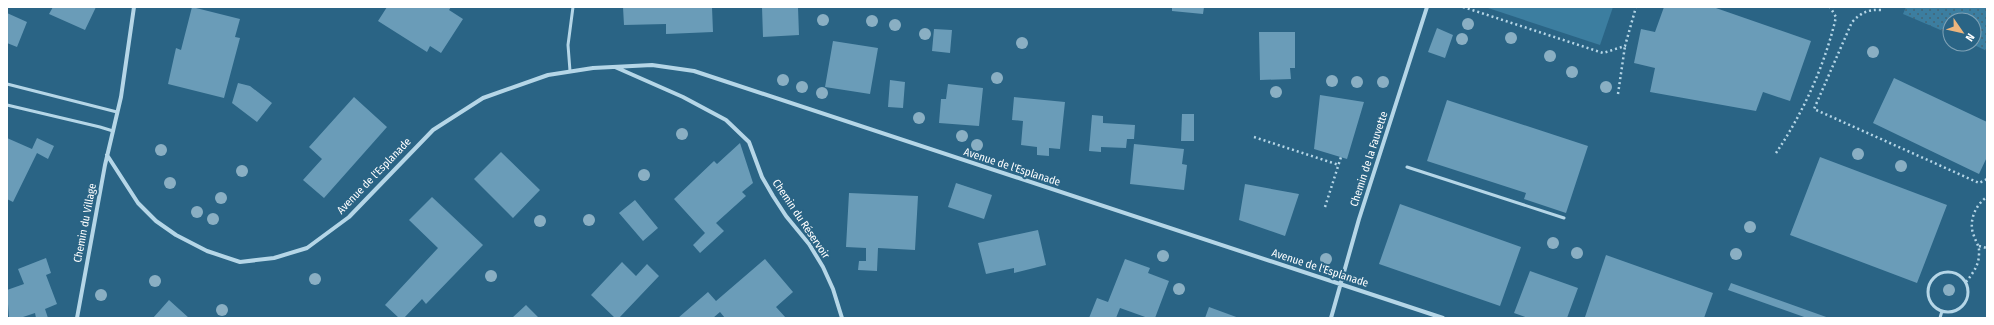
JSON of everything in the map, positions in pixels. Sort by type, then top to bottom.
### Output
[{"type":"street","name":"Chemin du Village","points":[[77,318],[117,112],[134,7]]},
{"type":"street","name":"Chemin de la Fauvette","points":[[1331,318],[1359,219],[1427,7]]},
{"type":"street","name":"Avenue de l'Esplanade","points":[[108,155],[138,203],[156,220],[176,235],[207,251],[240,262],[274,258],[307,248],[349,217],[433,130],[483,98],[548,75],[570,71],[652,65],[694,71],[1443,318]]},
{"type":"street","name":"Chemin du Réservoir","points":[[615,67],[682,97],[726,120],[749,142],[762,177],[772,196],[809,244],[823,267],[833,289],[842,318]]},
{"type":"lane","points":[[570,71],[568,45],[573,7]]},
{"type":"lane","points":[[7,84],[117,112]]},
{"type":"lane","points":[[7,106],[113,131]]},
{"type":"lane","points":[[1407,167],[1564,218]]},
{"type":"lane","points":[[1947,271],[1954,272],[1961,276],[1966,282],[1968,297],[1964,305],[1958,310],[1942,311],[1930,301],[1928,294],[1929,286],[1933,279],[1939,274],[1947,271]]},
{"type":"lane","points":[[1940,318],[1942,311]]},
{"type":"path","points":[[1463,7],[1603,53],[1625,46]]},
{"type":"path","points":[[1618,94],[1625,46],[1636,7]]},
{"type":"path","points":[[1776,153],[1795,125],[1818,70],[1836,17],[1830,7]]},
{"type":"path","points":[[1865,7],[1870,10]]},
{"type":"path","points":[[1881,10],[1870,10],[1860,14],[1852,22],[1814,109],[1979,183],[1987,178]]},
{"type":"path","points":[[1254,137],[1339,165]]},
{"type":"path","points":[[1325,207],[1341,157]]},
{"type":"path","points":[[1966,282],[1978,266],[1979,246],[1972,226],[1973,216],[1978,204],[1987,197]]},
{"type":"path","points":[[1979,246],[1987,248]]},
{"type":"shaded area","points":[[1485,7],[1613,7],[1600,45]]},
{"type":"shaded area","points":[[1906,7],[1987,7],[1987,51],[1982,49],[1982,12],[1942,12],[1942,31],[1903,14]]},
{"type":"building","points":[[53,7],[96,7],[85,30],[49,14]]},
{"type":"building","points":[[192,7],[240,19],[235,37],[240,38],[224,98],[168,84],[176,48],[181,50]]},
{"type":"building","points":[[387,7],[451,7],[449,10],[463,19],[441,53],[430,46],[427,52],[378,21]]},
{"type":"building","points":[[623,7],[712,7],[713,32],[666,34],[666,24],[624,25]]},
{"type":"building","points":[[762,7],[798,7],[799,35],[763,37]]},
{"type":"building","points":[[1172,7],[1204,7],[1203,14],[1172,11]]},
{"type":"building","points":[[1664,7],[1713,7],[1811,41],[1790,101],[1763,92],[1756,111],[1650,92],[1655,68],[1634,63],[1641,29],[1655,32]]},
{"type":"building","points":[[7,13],[27,22],[17,47],[7,43]]},
{"type":"building","points":[[1437,28],[1453,35],[1445,58],[1428,52]]},
{"type":"building","points":[[934,29],[952,30],[950,53],[932,51]]},
{"type":"building","points":[[1259,32],[1295,32],[1295,68],[1290,68],[1291,79],[1260,80]]},
{"type":"building","points":[[833,41],[878,48],[870,94],[825,87]]},
{"type":"building","points":[[1894,78],[1987,122],[1987,157],[1979,174],[1873,123]]},
{"type":"building","points":[[890,80],[905,82],[903,108],[888,107]]},
{"type":"building","points":[[238,83],[250,86],[272,103],[257,122],[232,103]]},
{"type":"building","points":[[948,84],[983,88],[979,126],[939,123],[941,99],[946,99]]},
{"type":"building","points":[[1320,95],[1364,102],[1347,159],[1314,149]]},
{"type":"building","points":[[354,97],[387,127],[324,198],[303,180],[322,159],[309,147]]},
{"type":"building","points":[[1014,97],[1065,102],[1060,149],[1049,148],[1049,156],[1037,155],[1037,147],[1021,145],[1023,121],[1012,120]]},
{"type":"building","points":[[1447,100],[1588,146],[1566,213],[1524,199],[1526,193],[1427,161]]},
{"type":"building","points":[[1182,114],[1194,114],[1194,141],[1181,141]]},
{"type":"building","points":[[1092,115],[1103,116],[1103,123],[1135,125],[1134,139],[1127,139],[1126,148],[1101,147],[1101,152],[1089,151]]},
{"type":"building","points":[[7,138],[32,149],[37,138],[54,146],[48,159],[37,153],[13,202],[7,199]]},
{"type":"building","points":[[740,143],[753,183],[742,192],[746,196],[716,223],[724,231],[700,253],[693,245],[705,233],[674,199],[714,161],[717,164]]},
{"type":"building","points":[[1134,144],[1184,149],[1182,164],[1187,165],[1184,190],[1130,184]]},
{"type":"building","points":[[501,152],[540,190],[513,218],[474,179]]},
{"type":"building","points":[[1820,157],[1947,205],[1917,283],[1790,235]]},
{"type":"building","points":[[956,183],[992,195],[984,219],[948,207]]},
{"type":"building","points":[[1245,184],[1299,194],[1285,236],[1239,220]]},
{"type":"building","points":[[849,193],[918,196],[915,250],[878,248],[877,271],[858,270],[859,261],[866,261],[866,248],[846,247]]},
{"type":"building","points":[[432,197],[483,245],[426,304],[422,299],[404,318],[399,318],[385,305],[438,248],[409,220]]},
{"type":"building","points":[[635,200],[658,228],[643,241],[619,213]]},
{"type":"building","points":[[1400,204],[1521,247],[1500,306],[1379,264]]},
{"type":"building","points":[[1038,230],[1046,265],[1014,273],[1014,268],[986,274],[978,243]]},
{"type":"building","points":[[1606,255],[1713,293],[1704,318],[1585,317]]},
{"type":"building","points":[[46,258],[51,273],[46,275],[57,304],[45,309],[48,318],[36,318],[35,313],[20,318],[9,318],[7,290],[24,284],[18,269]]},
{"type":"building","points":[[765,259],[793,292],[776,307],[786,318],[725,318],[720,312],[713,318],[678,318],[708,292],[716,301]]},
{"type":"building","points":[[1125,259],[1150,268],[1148,273],[1169,281],[1155,318],[1148,318],[1120,308],[1116,318],[1089,318],[1097,298],[1108,302]]},
{"type":"building","points":[[622,262],[636,276],[647,264],[659,276],[619,318],[615,318],[591,295]]},
{"type":"building","points":[[1530,271],[1578,288],[1567,318],[1528,318],[1514,313]]},
{"type":"building","points":[[1731,283],[1829,318],[1807,318],[1728,290]]},
{"type":"building","points":[[169,300],[189,318],[153,318]]},
{"type":"building","points":[[526,305],[539,318],[512,318]]},
{"type":"building","points":[[1209,307],[1239,318],[1205,318]]}]
